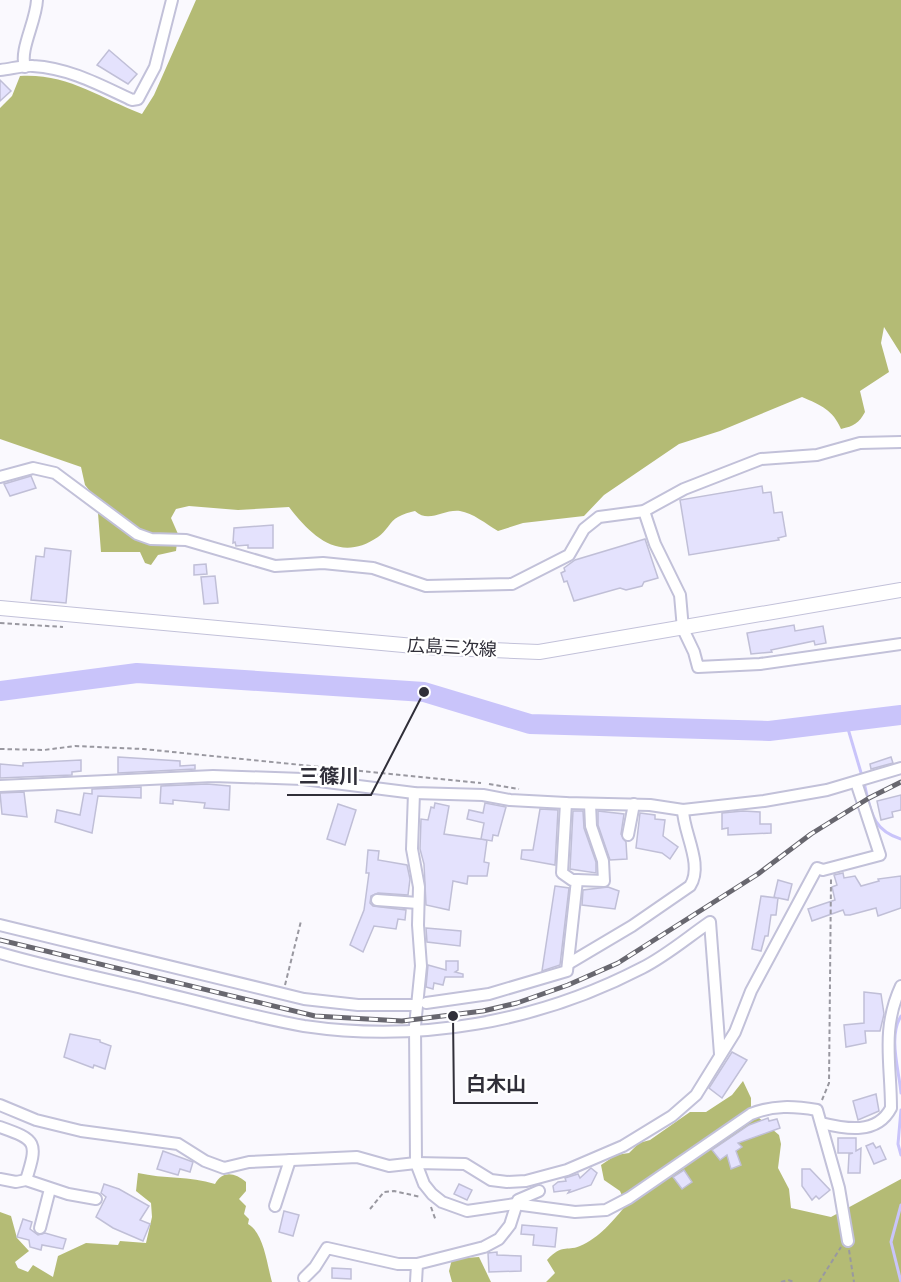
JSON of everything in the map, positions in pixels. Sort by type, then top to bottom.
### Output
[{"type":"main road","name":"広島三次線","points":[[0,608],[425,647],[539,652],[901,590]]},
{"type":"street","points":[[25,67],[21,56],[36,17],[37,0]]},
{"type":"street","points":[[0,70],[41,67],[80,75],[132,100],[138,99],[155,67],[172,0]]},
{"type":"street","points":[[0,477],[33,468],[56,473],[136,534],[151,539],[186,540],[275,566],[323,563],[373,568],[426,586],[447,587],[467,583],[512,584],[524,580],[569,555],[584,529],[599,517],[644,511],[684,489],[761,459],[817,455],[860,443],[901,442]]},
{"type":"street","points":[[644,511],[655,544],[680,595],[683,629],[698,667],[760,664],[901,644]]},
{"type":"street","points":[[0,786],[213,776],[303,779],[414,793],[483,795],[510,800],[566,803],[634,804],[683,810],[764,801],[856,782],[901,768]]},
{"type":"street","points":[[0,1105],[36,1120],[81,1131],[178,1144],[205,1161],[224,1168],[249,1162],[339,1156],[357,1157],[389,1166],[416,1163],[465,1164],[491,1180],[507,1182],[526,1181],[567,1170],[623,1146],[672,1116],[696,1095],[735,1032],[751,991],[817,868],[831,868],[880,855],[856,782]]},
{"type":"street","points":[[414,793],[412,849],[419,887],[422,966],[421,1004],[415,1032],[416,1163],[428,1196],[468,1211],[515,1204],[582,1213],[606,1210],[629,1197],[751,1114],[762,1110],[794,1106],[817,1110],[839,1188],[848,1241]]},
{"type":"street","points":[[566,803],[562,873],[572,880],[604,881],[603,861],[591,826],[590,804]]},
{"type":"street","points":[[628,835],[634,804]]},
{"type":"street","points":[[568,964],[632,927],[690,886],[694,871],[693,857],[683,810]]},
{"type":"street","points":[[0,925],[283,995],[331,1004],[421,1004],[472,997],[513,988],[567,970],[577,880]]},
{"type":"street","points":[[377,900],[418,903]]},
{"type":"street","points":[[0,953],[281,1021],[338,1029],[415,1032],[468,1026],[560,1002],[643,967],[710,922],[720,1054]]},
{"type":"street","points":[[821,1123],[852,1131],[873,1125],[887,1116],[891,1108],[888,1029],[891,1011],[901,986]]},
{"type":"street","points":[[0,1127],[27,1137],[33,1143],[35,1149],[26,1180]]},
{"type":"street","points":[[275,1206],[290,1160]]},
{"type":"street","points":[[0,1179],[26,1180],[50,1189],[96,1200]]},
{"type":"street","points":[[39,1228],[50,1189]]},
{"type":"street","points":[[304,1278],[315,1267],[327,1248],[398,1264],[417,1264],[484,1247],[500,1239],[510,1225],[518,1200],[539,1191]]},
{"type":"street","points":[[416,1282],[417,1264]]},
{"type":"path","points":[[0,749],[44,750],[96,746],[155,750],[315,764],[529,790]]},
{"type":"path","points":[[817,1110],[829,1083],[831,868]]},
{"type":"path","points":[[283,995],[302,921]]},
{"type":"path","points":[[370,1209],[384,1192],[394,1191],[428,1196],[436,1221]]},
{"type":"path","points":[[819,1282],[839,1249],[848,1241]]},
{"type":"path","points":[[848,1241],[854,1282]]},
{"type":"path","points":[[781,1282],[788,1280],[794,1282]]},
{"type":"green space","points":[[196,0],[901,0],[901,354],[884,327],[881,343],[889,372],[860,391],[865,412],[853,425],[841,429],[826,409],[802,397],[720,431],[679,444],[604,495],[584,516],[523,523],[498,531],[465,512],[454,511],[426,516],[415,511],[395,519],[378,537],[351,548],[339,547],[317,537],[289,507],[238,510],[189,506],[176,509],[171,518],[178,534],[176,551],[158,555],[151,565],[145,563],[140,552],[101,552],[97,500],[85,485],[81,467],[0,439],[0,108],[12,96],[20,76],[37,76],[68,82],[142,114],[154,95]]},
{"type":"green space","points":[[743,1081],[751,1098],[751,1111],[779,1135],[781,1144],[778,1168],[789,1189],[791,1208],[831,1217],[901,1179],[901,1282],[546,1282],[555,1273],[547,1260],[552,1255],[561,1250],[575,1248],[593,1239],[626,1205],[620,1191],[604,1180],[601,1165],[616,1155],[629,1153],[639,1143],[650,1140],[690,1112],[706,1112],[732,1095]]},
{"type":"green space","points":[[138,1173],[215,1184],[229,1174],[246,1182],[246,1191],[239,1199],[246,1206],[244,1214],[249,1219],[248,1224],[258,1234],[272,1282],[0,1282],[0,1212],[11,1216],[17,1238],[29,1251],[15,1262],[18,1268],[28,1272],[33,1265],[53,1277],[58,1256],[86,1243],[118,1245],[120,1241],[146,1243],[152,1217],[151,1203],[136,1191]]},
{"type":"green space","points":[[479,1257],[491,1282],[452,1282],[449,1271],[452,1259]]},
{"type":"building","points":[[109,50],[137,74],[128,84],[97,65]]},
{"type":"building","points":[[0,80],[11,91],[0,101]]},
{"type":"building","points":[[31,476],[36,488],[10,496],[4,484]]},
{"type":"building","points":[[762,486],[763,493],[771,492],[774,513],[782,512],[786,536],[778,538],[779,540],[689,555],[680,500]]},
{"type":"building","points":[[273,525],[273,548],[248,548],[248,545],[236,546],[235,542],[233,543],[234,528]]},
{"type":"building","points":[[645,539],[658,578],[644,582],[642,586],[626,590],[620,588],[574,601],[567,581],[564,582],[561,573],[565,571],[564,568],[575,560]]},
{"type":"building","points":[[45,548],[71,551],[66,603],[31,600],[36,556],[44,557]]},
{"type":"building","points":[[206,564],[207,574],[194,575],[194,565]]},
{"type":"building","points":[[215,576],[218,603],[204,604],[201,577]]},
{"type":"building","points":[[794,625],[795,631],[823,626],[826,643],[815,645],[814,641],[771,650],[772,652],[751,654],[747,633]]},
{"type":"building","points":[[118,757],[180,761],[180,766],[195,765],[195,769],[118,773]]},
{"type":"building","points":[[891,757],[893,763],[871,769],[870,764]]},
{"type":"building","points":[[81,760],[81,771],[72,772],[72,775],[0,778],[0,764],[23,766],[23,763]]},
{"type":"building","points":[[207,784],[230,786],[229,810],[204,808],[205,803],[173,800],[173,804],[160,803],[161,786]]},
{"type":"building","points":[[141,787],[141,798],[98,796],[92,833],[55,822],[57,810],[80,815],[84,793],[92,794],[92,789]]},
{"type":"building","points":[[24,792],[27,817],[2,814],[0,793]]},
{"type":"building","points":[[901,795],[901,810],[892,812],[893,817],[881,820],[877,801]]},
{"type":"building","points":[[435,803],[449,806],[444,834],[487,840],[484,862],[489,863],[487,876],[468,876],[467,884],[453,881],[449,910],[426,905],[424,864],[420,849],[421,819],[428,820],[431,807],[434,808]]},
{"type":"building","points":[[485,803],[506,807],[498,836],[493,835],[492,841],[481,839],[484,823],[467,819],[469,810],[483,813]]},
{"type":"building","points":[[338,804],[356,810],[345,845],[327,839]]},
{"type":"building","points":[[540,809],[558,810],[555,865],[521,859],[522,850],[533,850]]},
{"type":"building","points":[[573,811],[583,811],[584,828],[596,862],[596,873],[570,869]]},
{"type":"building","points":[[598,811],[624,814],[621,834],[626,842],[627,859],[610,860],[598,825]]},
{"type":"building","points":[[760,812],[760,824],[771,824],[771,833],[728,835],[728,828],[722,829],[722,813]]},
{"type":"building","points":[[640,813],[655,815],[655,819],[665,820],[663,836],[678,847],[670,859],[662,853],[636,848]]},
{"type":"building","points":[[368,850],[379,851],[378,860],[407,865],[410,879],[408,895],[378,893],[371,896],[370,903],[373,906],[406,910],[405,920],[398,919],[396,929],[374,926],[363,952],[350,945],[364,910],[369,873],[366,873]]},
{"type":"building","points":[[843,873],[844,878],[855,876],[861,886],[879,881],[878,879],[901,876],[901,908],[878,916],[876,908],[850,915],[845,915],[843,910],[812,921],[808,909],[835,900],[832,887],[837,885],[834,875]]},
{"type":"building","points":[[778,880],[792,884],[788,900],[778,898],[776,915],[771,915],[768,936],[765,936],[761,951],[752,949],[761,896],[777,898],[774,897]]},
{"type":"building","points":[[555,886],[569,888],[560,965],[542,971]]},
{"type":"building","points":[[608,887],[619,891],[615,909],[582,905],[583,890]]},
{"type":"building","points":[[426,928],[461,931],[460,946],[427,942]]},
{"type":"building","points":[[446,961],[458,961],[458,970],[455,972],[463,974],[463,977],[445,977],[443,985],[434,983],[433,989],[426,987],[428,965],[446,970]]},
{"type":"building","points":[[864,992],[881,994],[884,1014],[880,1031],[865,1031],[866,1043],[846,1047],[844,1025],[864,1023]]},
{"type":"building","points":[[70,1034],[100,1040],[111,1046],[105,1069],[94,1065],[93,1068],[64,1057]]},
{"type":"building","points":[[732,1052],[747,1060],[722,1098],[709,1088]]},
{"type":"building","points":[[876,1094],[879,1111],[858,1120],[853,1101]]},
{"type":"building","points":[[768,1118],[769,1121],[777,1119],[780,1128],[738,1143],[742,1147],[736,1151],[741,1165],[731,1169],[727,1155],[720,1160],[712,1150],[749,1125]]},
{"type":"building","points":[[838,1138],[856,1138],[856,1151],[861,1148],[860,1173],[848,1173],[849,1154],[853,1153],[838,1153]]},
{"type":"building","points":[[873,1143],[876,1148],[880,1146],[886,1159],[874,1164],[866,1146]]},
{"type":"building","points":[[163,1151],[193,1162],[190,1172],[180,1169],[178,1175],[157,1169]]},
{"type":"building","points":[[591,1168],[597,1173],[591,1185],[568,1193],[570,1190],[554,1192],[553,1186],[558,1182],[566,1181],[565,1178],[578,1174],[580,1178]]},
{"type":"building","points":[[802,1169],[810,1169],[830,1190],[819,1199],[816,1196],[812,1200],[802,1186]]},
{"type":"building","points":[[684,1170],[692,1182],[682,1189],[673,1177]]},
{"type":"building","points":[[104,1184],[119,1189],[149,1206],[140,1220],[150,1224],[143,1241],[113,1228],[96,1217],[106,1197],[101,1193]]},
{"type":"building","points":[[459,1184],[472,1190],[467,1200],[454,1194]]},
{"type":"building","points":[[284,1211],[299,1215],[293,1236],[279,1232]]},
{"type":"building","points":[[23,1219],[32,1222],[30,1229],[38,1235],[45,1233],[66,1239],[63,1249],[42,1245],[41,1250],[30,1247],[29,1240],[17,1237]]},
{"type":"building","points":[[522,1225],[557,1228],[555,1247],[533,1245],[534,1235],[521,1234]]},
{"type":"building","points":[[497,1252],[497,1255],[521,1256],[521,1271],[489,1272],[488,1253]]},
{"type":"building","points":[[332,1268],[351,1269],[351,1279],[332,1278]]},
{"type":"waterway","points":[[0,691],[137,673],[424,692],[530,724],[769,731],[901,715]]},
{"type":"waterway","points":[[846,722],[862,776]]},
{"type":"waterway","points":[[864,783],[874,818],[884,830],[901,839]]},
{"type":"waterway","points":[[901,1016],[895,1033],[895,1053],[901,1093]]},
{"type":"waterway","points":[[901,1110],[898,1144],[901,1155]]},
{"type":"waterway","points":[[901,1205],[891,1242],[901,1282]]},
{"type":"railway","points":[[0,940],[315,1016],[402,1021],[483,1011],[517,1003],[568,985],[618,963],[758,874],[811,834],[869,798],[901,782]]},
{"type":"place","name":"三篠川","points":[[424,692]]},
{"type":"place","name":"白木山","points":[[453,1016]]}]
